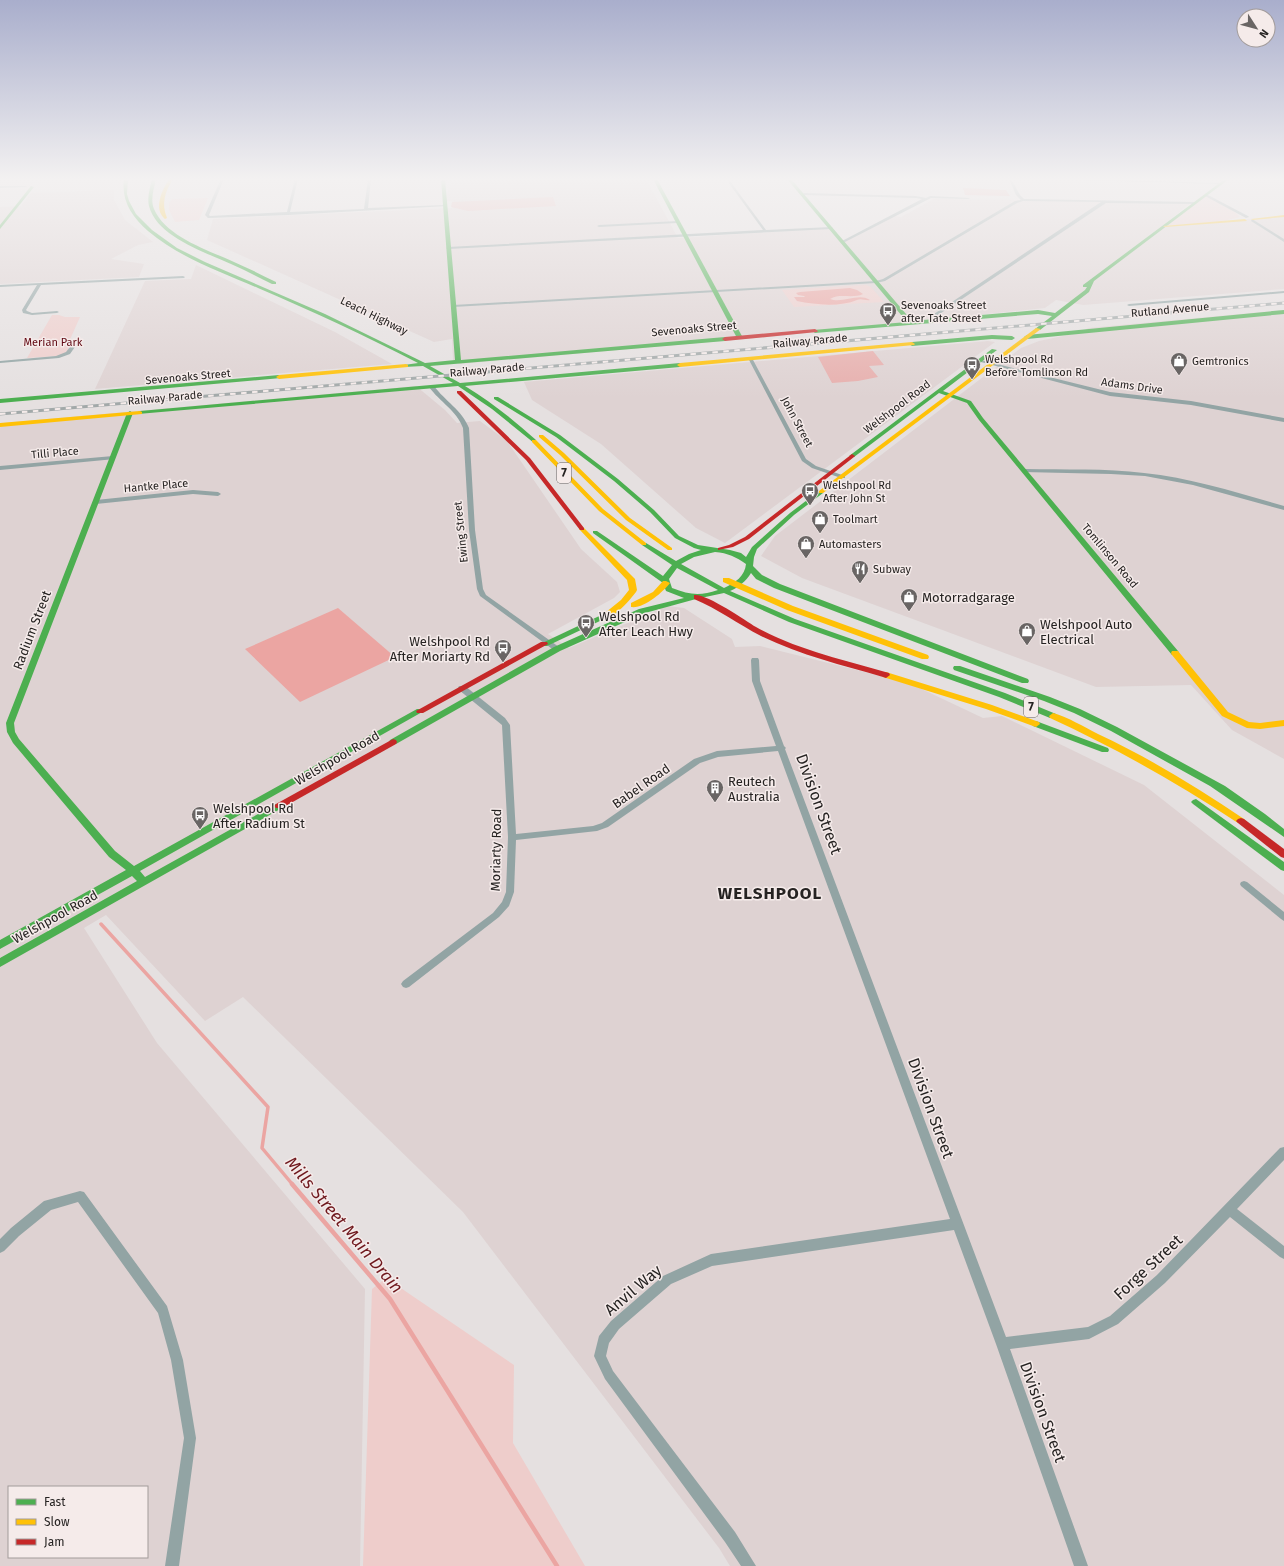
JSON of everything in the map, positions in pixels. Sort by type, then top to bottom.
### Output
[{"type":"main road","name":"7","points":[[185,252],[420,361],[461,389],[494,407],[533,440],[603,511],[643,545],[700,579],[804,626],[966,682],[1089,732],[1147,761],[1201,793],[1263,836],[1284,854]]},
{"type":"main road","name":"Leach Highway","points":[[208,252],[339,313],[434,360],[489,394]]},
{"type":"main road","points":[[448,252],[458,361]]},
{"type":"main road","points":[[693,252],[716,291],[740,338]]},
{"type":"main road","points":[[851,252],[911,323]]},
{"type":"main road","name":"Welshpool Road","points":[[0,946],[480,678],[548,642],[657,595],[662,590],[666,582],[667,572],[676,564],[691,556],[731,546],[747,538],[830,472],[1027,337],[1039,328],[1050,315],[1078,290],[1092,282],[1131,252]]},
{"type":"main road","points":[[197,259],[406,360],[461,389],[522,453],[548,484],[597,534],[644,565],[666,582],[671,590],[696,598]]},
{"type":"main road","name":"Rutland Avenue","points":[[1027,337],[1284,312]]},
{"type":"main road","name":"Sevenoaks Street","points":[[0,401],[291,380],[378,368],[911,323],[1012,315],[1050,315]]},
{"type":"main road","name":"Welshpool Road","points":[[0,963],[557,649],[632,614],[669,602],[714,594],[735,584],[747,575],[749,571],[749,554],[792,514],[842,477],[941,395],[979,360],[1050,315]]},
{"type":"main road","name":"Rutland Avenue","points":[[1039,328],[1046,331],[1059,333]]},
{"type":"main road","points":[[356,331],[406,360]]},
{"type":"main road","name":"Railway Parade","points":[[0,424],[997,337],[1012,338]]},
{"type":"main road","name":"Railway Parade","points":[[977,339],[991,339],[1003,344]]},
{"type":"main road","points":[[0,406],[95,397],[120,393]]},
{"type":"main road","name":"7","points":[[489,394],[558,436],[616,480],[652,511],[677,537],[696,547],[716,550]]},
{"type":"main road","name":"7","points":[[489,394],[562,454],[628,519],[674,552],[694,564]]},
{"type":"main road","name":"Tomlinson Road","points":[[941,395],[969,402],[974,407],[976,413],[1225,714],[1238,723],[1253,726],[1284,723]]},
{"type":"main road","name":"Radium Street","points":[[130,413],[10,723],[11,732],[16,741],[112,854],[134,871],[144,882]]},
{"type":"main road","name":"7","points":[[548,484],[584,532],[631,579],[633,590],[629,597],[604,617]]},
{"type":"main road","points":[[716,550],[737,554],[749,564]]},
{"type":"main road","name":"7","points":[[749,564],[759,577],[778,586],[920,642],[1002,672],[1109,718],[1222,788],[1262,816],[1284,834]]},
{"type":"main road","points":[[718,576],[760,596],[933,660]]},
{"type":"main road","name":"7","points":[[696,598],[711,602],[763,633],[792,646],[989,707],[1089,743],[1120,756],[1183,793],[1284,867]]},
{"type":"main road","name":"7","points":[[947,664],[1056,702],[1143,744],[1222,788]]},
{"type":"main road","points":[[480,678],[485,681],[516,672]]},
{"type":"main road","name":"Radium Street","points":[[112,854],[123,877],[133,888]]},
{"type":"street","points":[[453,306],[876,282],[884,280],[931,252]]},
{"type":"street","points":[[939,321],[936,315],[1030,252]]},
{"type":"street","points":[[0,286],[183,277]]},
{"type":"street","points":[[40,284],[24,310],[25,312],[32,314],[57,312]]},
{"type":"street","points":[[1129,305],[1284,292]]},
{"type":"street","points":[[0,362],[63,356],[68,353],[75,344]]},
{"type":"street","name":"John Street","points":[[750,358],[804,460],[814,467],[842,477]]},
{"type":"street","name":"Adams Drive","points":[[979,360],[1110,394],[1191,403],[1284,420]]},
{"type":"street","name":"Ewing Street","points":[[432,387],[439,396],[462,418],[466,428],[472,530],[480,589],[483,596],[557,649]]},
{"type":"street","name":"Tilli Place","points":[[0,468],[113,458]]},
{"type":"street","points":[[1024,471],[1114,473],[1161,476],[1202,485],[1284,508]]},
{"type":"street","name":"Hantke Place","points":[[96,502],[193,492],[218,494]]},
{"type":"street","name":"Division Street","points":[[755,660],[756,681],[1002,1344],[1081,1566]]},
{"type":"street","name":"Moriarty Road","points":[[406,984],[496,915],[506,904],[510,892],[512,837],[506,725],[502,720],[462,688]]},
{"type":"street","name":"Babel Road","points":[[512,837],[594,829],[613,820],[702,759],[717,754],[782,748]]},
{"type":"street","points":[[1244,884],[1284,917]]},
{"type":"street","name":"Forge Street","points":[[1002,1344],[1089,1333],[1114,1320],[1161,1278],[1284,1152]]},
{"type":"street","points":[[0,1247],[15,1232],[48,1205],[80,1196],[163,1310],[177,1360],[190,1438],[172,1566]]},
{"type":"street","points":[[1229,1210],[1284,1253]]},
{"type":"street","name":"Anvil Way","points":[[749,1566],[730,1537],[609,1375],[600,1356],[603,1340],[615,1325],[667,1280],[711,1260],[957,1224]]},
{"type":"shaded area","points":[[0,252],[124,252],[111,259],[144,264],[139,277],[0,284]]},
{"type":"shaded area","points":[[234,252],[1284,252],[1284,289],[1083,305],[1056,300],[1045,308],[778,336],[459,364],[453,360],[452,339],[434,342]]},
{"type":"shaded area","points":[[196,265],[335,332],[392,364],[95,389],[145,281],[191,279]]},
{"type":"shaded area","points":[[850,288],[863,294],[855,296],[838,296],[830,299],[840,300],[861,297],[870,300],[859,299],[843,304],[828,305],[797,301],[794,297],[805,297],[796,293],[800,292]]},
{"type":"shaded area","points":[[1284,310],[1284,759],[1232,730],[1191,685],[1096,687],[802,578],[761,556],[775,536],[1021,348],[1039,341],[1082,332],[1088,328]]},
{"type":"shaded area","points":[[988,341],[995,342],[725,543],[696,528],[601,444],[532,400],[524,382]]},
{"type":"shaded area","points":[[873,351],[884,365],[869,366],[878,377],[858,381],[832,383],[818,357]]},
{"type":"shaded area","points":[[416,386],[445,410],[457,423],[480,421],[507,441],[581,549],[617,582],[620,592],[614,598],[548,634],[569,648],[667,606],[684,608],[732,639],[735,647],[760,646],[909,683],[983,718],[1002,716],[1144,785],[1284,895],[1284,1566],[730,1566],[719,1548],[463,1212],[243,997],[205,1021],[106,915],[84,928],[157,1043],[365,1289],[360,1566],[0,1566],[0,428],[3,423]]},
{"type":"shaded area","points":[[338,608],[395,657],[300,702],[245,649]]},
{"type":"green space","points":[[866,285],[871,287],[884,302],[794,307],[782,290]]},
{"type":"green space","name":"Merian Park","points":[[52,315],[80,317],[68,344],[70,346],[66,353],[58,356],[27,358]]},
{"type":"green space","points":[[386,1278],[514,1365],[513,1443],[585,1566],[363,1566],[372,1289]]},
{"type":"waterway","name":"Mills Street Main Drain","points":[[101,924],[268,1107],[262,1148],[293,1185]]},
{"type":"waterway","name":"Mills Street Main Drain","points":[[292,1184],[390,1299],[557,1566]]},
{"type":"railway","points":[[0,414],[1284,303]]},
{"type":"traffic: fast","points":[[183,252],[203,263],[261,287],[429,367],[473,393],[515,424],[534,441]]},
{"type":"traffic: fast","points":[[209,252],[274,283]]},
{"type":"traffic: fast","points":[[449,252],[458,361]]},
{"type":"traffic: fast","points":[[694,252],[740,338]]},
{"type":"traffic: fast","points":[[851,252],[911,323]]},
{"type":"traffic: fast","points":[[1085,286],[1130,252]]},
{"type":"traffic: fast","points":[[1038,329],[1087,291],[1092,282]]},
{"type":"traffic: fast","points":[[815,331],[1038,312],[1057,315]]},
{"type":"traffic: fast","points":[[1027,337],[1284,312]]},
{"type":"traffic: fast","points":[[912,344],[992,337],[1012,338]]},
{"type":"traffic: fast","points":[[406,366],[725,339]]},
{"type":"traffic: fast","points":[[852,456],[994,350]]},
{"type":"traffic: fast","points":[[140,413],[680,365]]},
{"type":"traffic: fast","points":[[0,401],[279,377]]},
{"type":"traffic: fast","points":[[938,391],[969,402],[981,419],[1175,653]]},
{"type":"traffic: fast","points":[[496,398],[558,436],[616,480],[652,511],[677,537],[696,547],[713,550]]},
{"type":"traffic: fast","points":[[130,413],[10,723],[11,732],[16,741],[112,854],[134,871],[144,882]]},
{"type":"traffic: fast","points":[[748,562],[739,555],[728,551],[703,551],[680,561],[671,569],[665,579],[669,589],[686,596],[697,597],[719,593],[734,586],[745,577],[749,571],[750,557],[754,548],[792,514],[821,492]]},
{"type":"traffic: fast","points":[[595,532],[666,582]]},
{"type":"traffic: fast","points":[[644,544],[691,574],[741,599],[792,621],[1002,695],[1053,716]]},
{"type":"traffic: fast","points":[[749,566],[759,577],[777,586],[1025,681]]},
{"type":"traffic: fast","points":[[393,742],[557,649],[642,611],[695,597]]},
{"type":"traffic: fast","points":[[544,644],[615,612]]},
{"type":"traffic: fast","points":[[957,668],[1032,693],[1077,711],[1222,788]]},
{"type":"traffic: fast","points":[[0,945],[420,711]]},
{"type":"traffic: fast","points":[[1036,724],[1105,750]]},
{"type":"traffic: fast","points":[[1213,783],[1262,816],[1284,834]]},
{"type":"traffic: fast","points":[[1196,802],[1284,867]]},
{"type":"traffic: fast","points":[[0,963],[279,806]]},
{"type":"traffic: slow","points":[[821,492],[1038,329]]},
{"type":"traffic: slow","points":[[680,365],[912,344]]},
{"type":"traffic: slow","points":[[279,377],[406,366]]},
{"type":"traffic: slow","points":[[0,425],[140,413]]},
{"type":"traffic: slow","points":[[541,436],[562,454],[628,519],[670,549]]},
{"type":"traffic: slow","points":[[534,441],[601,510],[644,544]]},
{"type":"traffic: slow","points":[[582,529],[631,579],[633,590],[624,602],[604,617]]},
{"type":"traffic: slow","points":[[726,580],[790,608],[925,657]]},
{"type":"traffic: slow","points":[[634,605],[656,594],[666,583]]},
{"type":"traffic: slow","points":[[1175,653],[1225,714],[1247,725],[1260,726],[1284,723]]},
{"type":"traffic: slow","points":[[886,675],[989,707],[1036,724]]},
{"type":"traffic: slow","points":[[1053,716],[1102,739],[1173,777],[1241,821]]},
{"type":"traffic: jam","points":[[725,339],[815,331]]},
{"type":"traffic: jam","points":[[459,392],[528,459],[582,529]]},
{"type":"traffic: jam","points":[[720,549],[731,546],[747,538],[852,456]]},
{"type":"traffic: jam","points":[[697,597],[714,605],[764,634],[825,657],[886,675]]},
{"type":"traffic: jam","points":[[420,711],[544,644]]},
{"type":"traffic: jam","points":[[279,806],[393,742]]},
{"type":"traffic: jam","points":[[1241,821],[1284,854]]},
{"type":"place","name":"Sevenoaks Street after Tate Street","points":[[888,326]]},
{"type":"place","name":"Gemtronics","points":[[1179,376]]},
{"type":"place","name":"Welshpool Rd Before Tomlinson Rd","points":[[972,380]]},
{"type":"place","name":"Welshpool Rd After John St","points":[[810,506]]},
{"type":"place","name":"Toolmart","points":[[820,534]]},
{"type":"place","name":"Automasters","points":[[806,559]]},
{"type":"place","name":"Subway","points":[[860,584]]},
{"type":"place","name":"Motorradgarage","points":[[909,612]]},
{"type":"place","name":"Welshpool Rd After Leach Hwy","points":[[586,638]]},
{"type":"place","name":"Welshpool Auto Electrical","points":[[1027,646]]},
{"type":"place","name":"Welshpool Rd After Moriarty Rd","points":[[503,663]]},
{"type":"place","name":"Reutech Australia","points":[[715,803]]},
{"type":"place","name":"Welshpool Rd After Radium St","points":[[200,830]]},
{"type":"district","name":"WELSHPOOL","points":[[770,893]]}]
